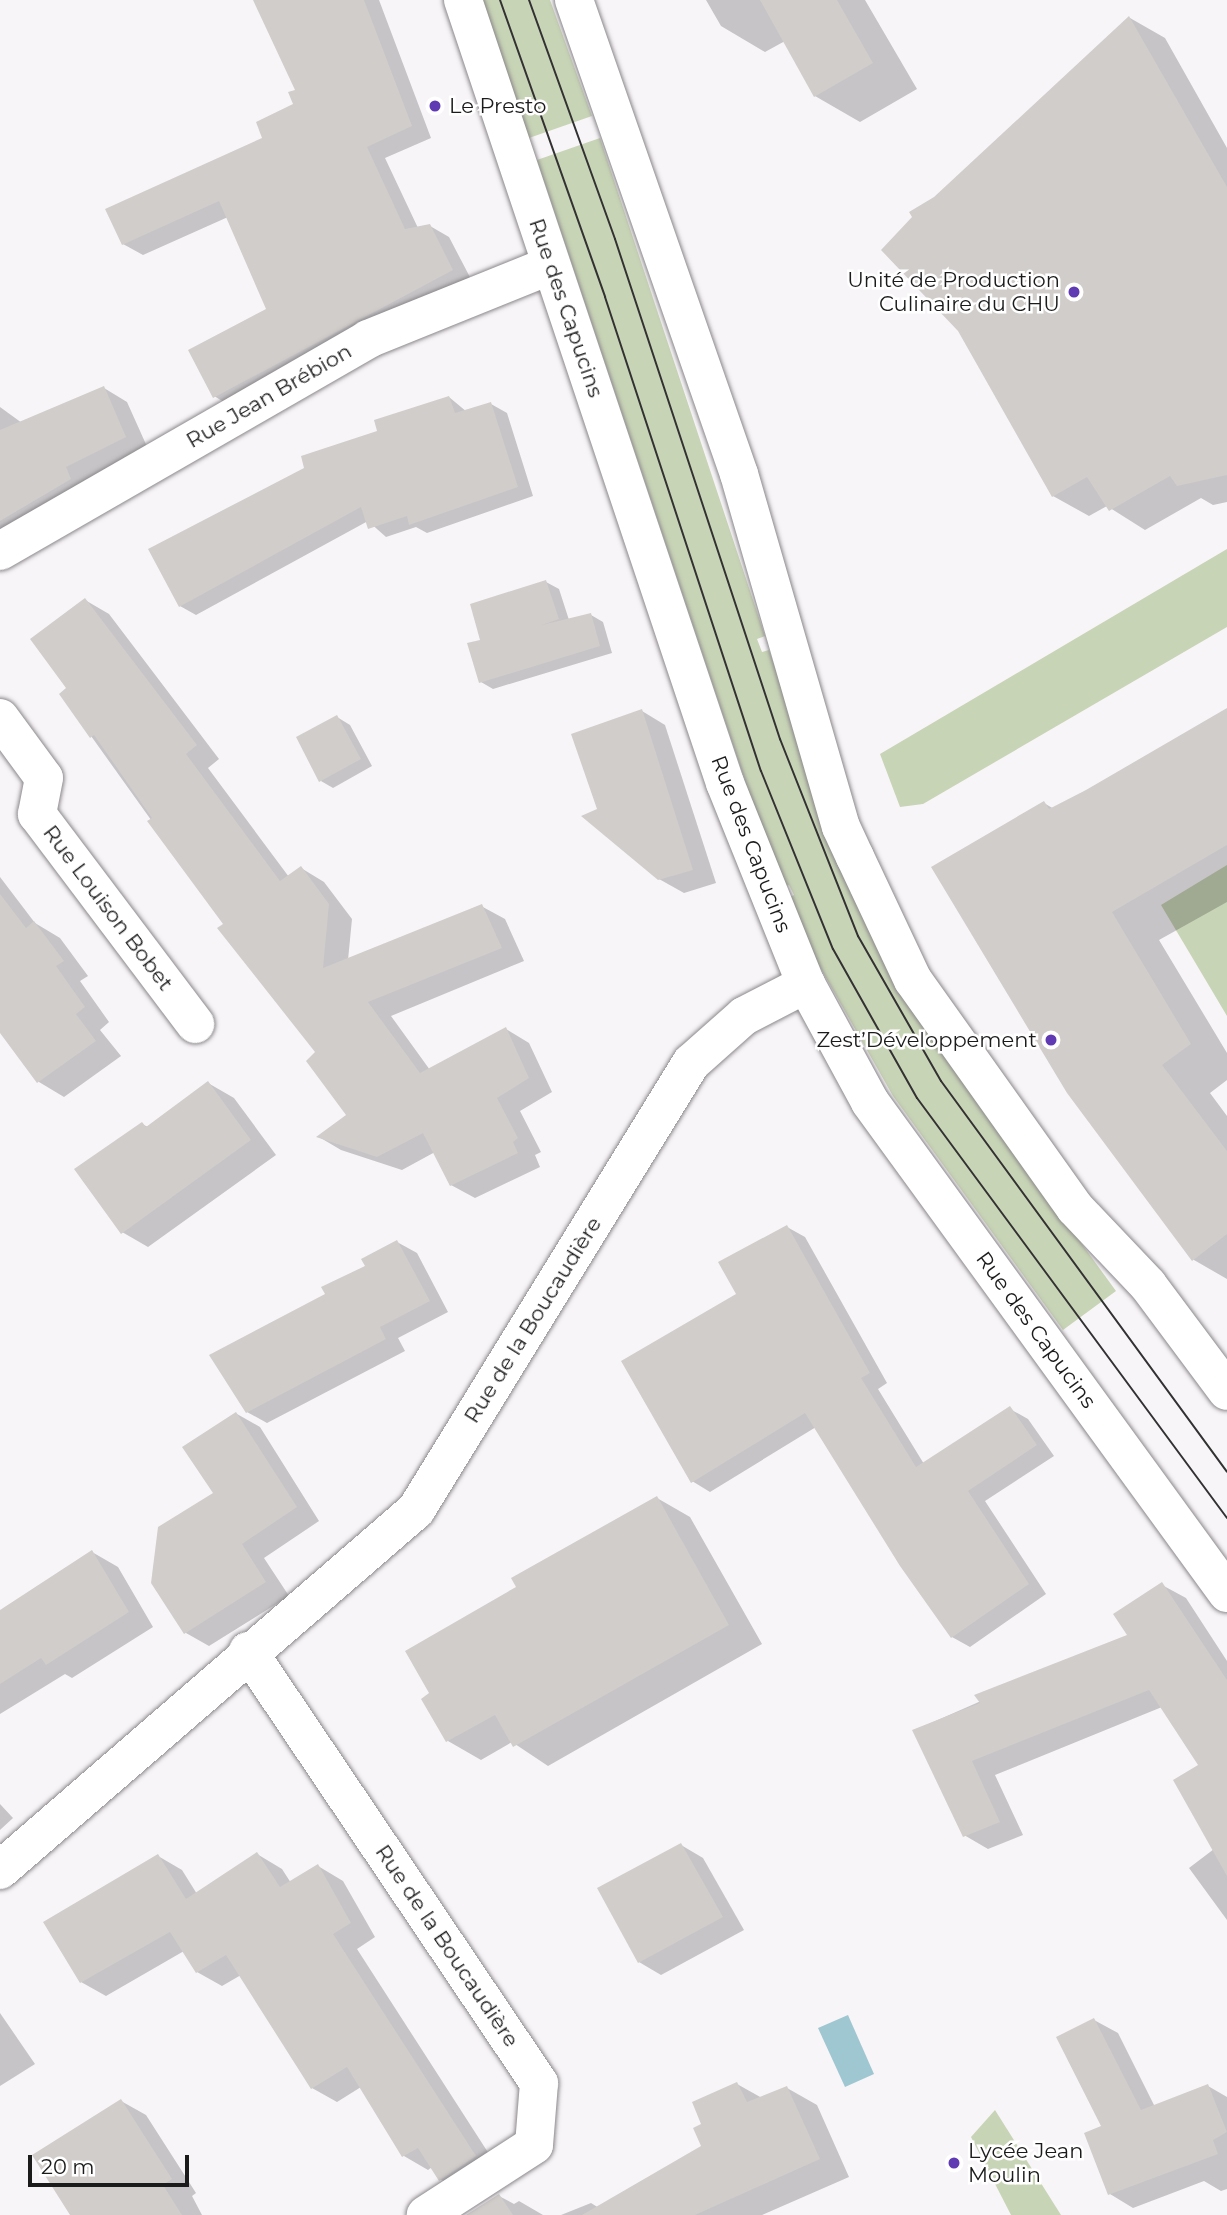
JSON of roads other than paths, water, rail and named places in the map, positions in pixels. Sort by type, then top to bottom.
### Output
[{"type":"street","name":"Rue des Capucins","points":[[463,0],[725,783],[806,984],[870,1102],[1227,1593]]},
{"type":"street","points":[[574,0],[739,474],[841,827],[913,980],[1075,1208],[1148,1284],[1220,1369]]},
{"type":"street","name":"Rue Jean Brébion","points":[[0,551],[368,339],[551,265]]},
{"type":"street","name":"Rue Louison Bobet","points":[[0,718],[44,778],[37,814],[195,1024]]},
{"type":"street","name":"Rue de la Boucaudière","points":[[0,1870],[248,1651],[416,1510],[691,1063],[744,1016],[806,984]]},
{"type":"street","name":"Rue de la Boucaudière","points":[[248,1651],[539,2083],[534,2145],[426,2215]]},
{"type":"water","points":[[848,2015],[874,2074],[845,2087],[818,2028]]},
{"type":"tram line","points":[[500,0],[605,297],[761,771],[833,949],[917,1098],[1227,1518]]},
{"type":"tram line","points":[[529,0],[615,239],[780,739],[858,936],[941,1081],[1227,1472]]},
{"type":"place","name":"Le Presto","points":[[435,106]]},
{"type":"place","name":"Unité de Production Culinaire du CHU","points":[[1074,292]]},
{"type":"place","name":"Zest’Développement","points":[[1051,1040]]},
{"type":"place","name":"Lycée Jean Moulin","points":[[954,2163]]}]
